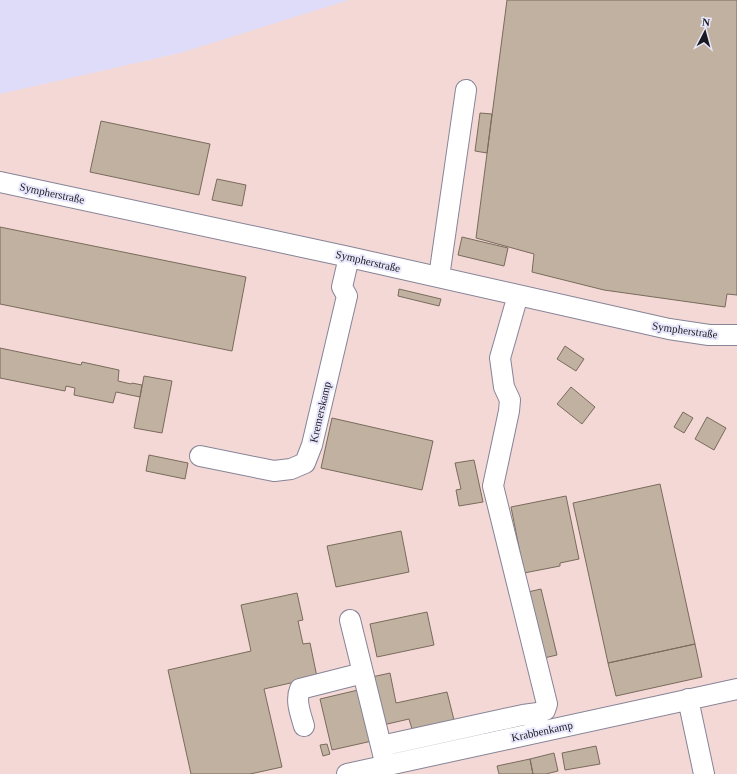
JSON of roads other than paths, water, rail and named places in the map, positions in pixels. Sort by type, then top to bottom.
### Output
[{"type":"street","points":[[438,277],[466,90]]},
{"type":"street","name":"Sympherstraße","points":[[0,182],[349,257],[669,330],[709,335],[737,335]]},
{"type":"street","name":"Kremerskamp","points":[[200,456],[274,471],[291,469],[305,463],[312,445],[347,296],[342,287],[349,257]]},
{"type":"street","points":[[381,746],[538,713],[545,710],[547,704],[493,486],[510,400],[504,387],[500,358],[518,295]]},
{"type":"street","points":[[350,620],[386,766]]},
{"type":"street","points":[[304,726],[298,701],[300,689],[363,673]]},
{"type":"street","name":"Krabbenkamp","points":[[347,774],[737,689]]},
{"type":"street","points":[[688,699],[704,774]]}]
